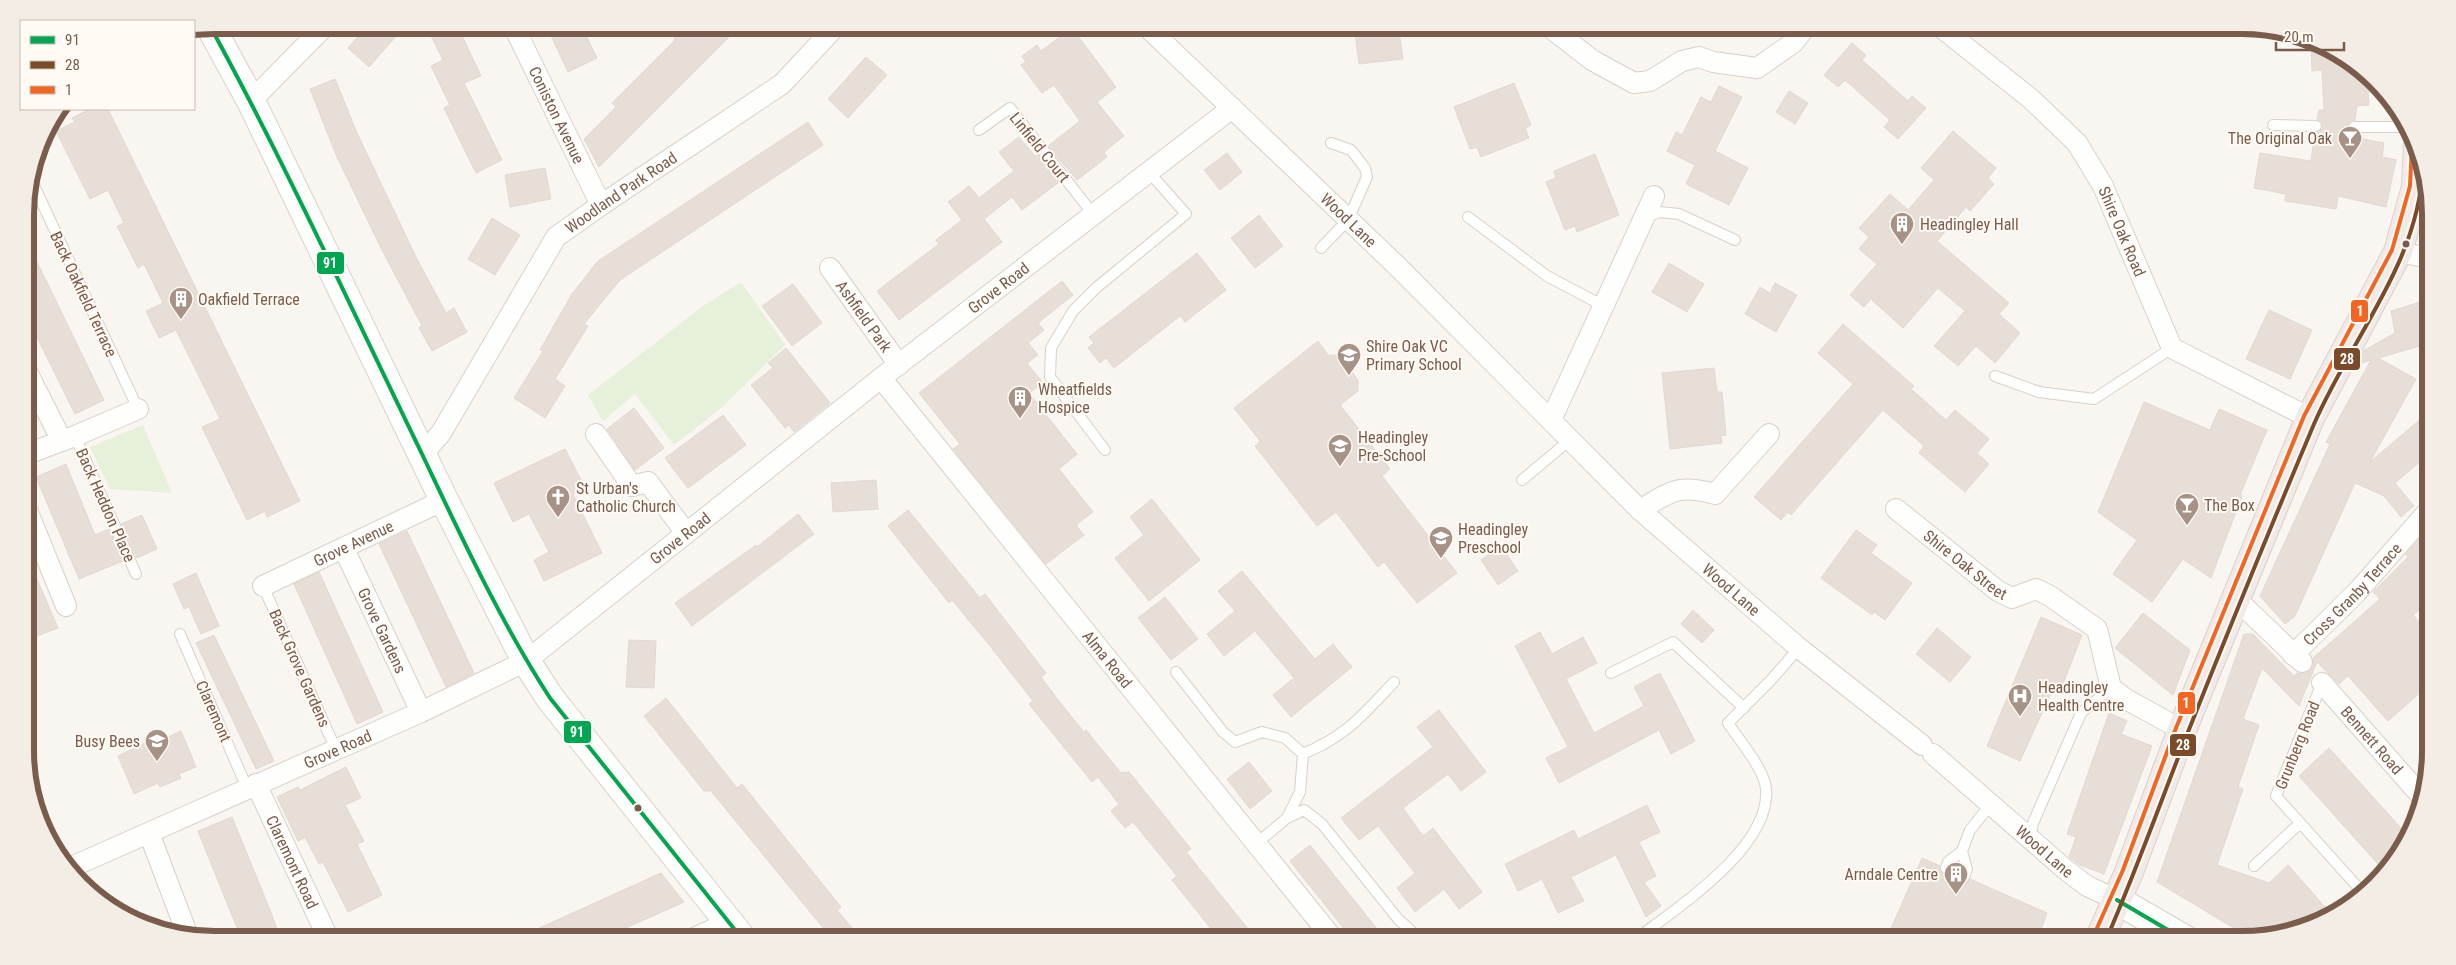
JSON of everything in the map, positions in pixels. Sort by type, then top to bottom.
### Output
[{"type":"highway","points":[[2103,931],[2140,844],[2182,730],[2235,598],[2310,418],[2398,252],[2416,187],[2417,170]]},
{"type":"main road","points":[[214,34],[251,101],[444,500],[526,661],[550,698],[735,931]]},
{"type":"main road","points":[[2117,900],[2170,931]]},
{"type":"street","points":[[251,101],[317,34]]},
{"type":"street","name":"Coniston Avenue","points":[[517,34],[601,205]]},
{"type":"street","name":"Woodland Park Road","points":[[422,455],[441,433],[556,237],[782,84],[829,34]]},
{"type":"street","name":"Wood Lane","points":[[1154,34],[1396,265],[1640,510],[1799,648],[1928,749],[2086,886],[2117,900]]},
{"type":"street","points":[[1559,34],[1592,60],[1634,83],[1650,82],[1682,61],[1699,57],[1713,62],[1757,68],[1793,43],[1800,34]]},
{"type":"street","name":"Shire Oak Road","points":[[1949,34],[2031,99],[2077,143],[2103,186],[2172,348]]},
{"type":"street","name":"Grove Road","points":[[75,866],[421,712],[526,661],[881,378],[1232,108]]},
{"type":"street","points":[[1551,420],[1602,305],[1654,196]]},
{"type":"street","points":[[2398,252],[2422,256]]},
{"type":"street","name":"Ashfield Park","points":[[830,268],[899,364]]},
{"type":"street","points":[[2172,348],[2310,418]]},
{"type":"street","name":"Alma Road","points":[[881,378],[1327,931]]},
{"type":"street","points":[[34,383],[68,439]]},
{"type":"street","points":[[34,451],[68,439],[138,408]]},
{"type":"street","points":[[596,434],[632,486],[648,482],[686,533]]},
{"type":"street","points":[[1640,510],[1667,494],[1684,488],[1715,494],[1769,434]]},
{"type":"street","name":"Grove Avenue","points":[[263,586],[444,500]]},
{"type":"street","name":"Shire Oak Street","points":[[1896,509],[1998,591],[2012,598],[2036,589],[2050,596],[2097,629],[2111,688]]},
{"type":"street","name":"Cross Granby Terrace","points":[[2235,598],[2298,659],[2422,518]]},
{"type":"street","points":[[34,527],[66,606]]},
{"type":"street","name":"Grove Gardens","points":[[344,549],[421,712]]},
{"type":"street","name":"Bennett Road","points":[[2322,683],[2418,792]]},
{"type":"street","points":[[2111,688],[2126,699],[2182,730]]},
{"type":"street","name":"Claremont Road","points":[[252,786],[324,931]]},
{"type":"street","points":[[149,833],[185,929]]},
{"type":"lane","name":"Linfield Court","points":[[979,130],[1010,108],[1093,214]]},
{"type":"lane","points":[[2273,125],[2316,126]]},
{"type":"lane","points":[[2354,127],[2400,127]]},
{"type":"lane","points":[[1321,248],[1348,220],[1367,177],[1366,168],[1351,150],[1331,143]]},
{"type":"lane","points":[[1105,450],[1050,377],[1051,348],[1073,311],[1096,288],[1186,214],[1149,172]]},
{"type":"lane","name":"Back Oakfield Terrace","points":[[35,188],[138,408]]},
{"type":"lane","points":[[1643,219],[1660,212],[1679,214],[1735,240]]},
{"type":"lane","points":[[1468,217],[1547,276],[1602,305]]},
{"type":"lane","points":[[1995,376],[2038,392],[2094,399],[2172,348]]},
{"type":"lane","name":"Back Heddon Place","points":[[68,439],[136,574]]},
{"type":"lane","points":[[1522,480],[1570,439]]},
{"type":"lane","name":"Back Grove Gardens","points":[[263,586],[336,750]]},
{"type":"lane","name":"Claremont","points":[[180,634],[252,786]]},
{"type":"lane","points":[[1611,673],[1673,642],[1744,708]]},
{"type":"lane","points":[[1646,931],[1724,870],[1751,836],[1765,806],[1766,788],[1761,774],[1728,723],[1799,648]]},
{"type":"lane","points":[[1176,672],[1223,732],[1235,742],[1238,743],[1262,732],[1285,738],[1303,754]]},
{"type":"lane","points":[[1303,754],[1328,744],[1356,723],[1394,682]]},
{"type":"lane","name":"Grunberg Road","points":[[2322,683],[2276,796],[2359,889]]},
{"type":"lane","points":[[2030,838],[2033,823],[2081,713],[2111,688]]},
{"type":"lane","points":[[1287,818],[1300,792],[1303,754]]},
{"type":"lane","points":[[1946,868],[1948,862],[1962,850],[1970,830],[1990,804]]},
{"type":"lane","points":[[1257,843],[1287,818],[1304,810],[1322,824],[1398,919],[1411,931]]},
{"type":"lane","points":[[2254,866],[2300,823]]},
{"type":"lane","points":[[1962,850],[1967,869],[1964,876]]},
{"type":"lane","points":[[698,931],[725,919]]},
{"type":"green space","points":[[741,282],[785,345],[720,409],[674,445],[635,394],[603,421],[588,395],[703,306]]},
{"type":"green space","points":[[143,425],[172,493],[110,489],[90,447]]},
{"type":"building","points":[[360,34],[398,34],[369,67],[348,48]]},
{"type":"building","points":[[435,34],[461,34],[481,76],[464,83],[502,160],[476,173],[444,108],[450,105],[431,66],[443,60],[431,36]]},
{"type":"building","points":[[550,34],[585,34],[597,58],[568,72]]},
{"type":"building","points":[[678,34],[732,34],[599,167],[584,139],[616,107],[612,103],[675,40],[674,38]]},
{"type":"building","points":[[1064,34],[1076,34],[1116,87],[1097,102],[1124,136],[1104,152],[1107,157],[1077,180],[1048,146],[1080,121],[1054,85],[1042,93],[1021,65],[1026,62],[1022,56],[1037,45],[1041,51]]},
{"type":"building","points":[[1355,34],[1399,34],[1403,59],[1359,64]]},
{"type":"building","points":[[1852,43],[1866,55],[1862,60],[1908,101],[1912,96],[1926,108],[1898,139],[1884,127],[1890,120],[1845,80],[1838,87],[1824,75]]},
{"type":"building","name":"The Original Oak","points":[[2311,47],[2342,64],[2375,92],[2368,92],[2369,105],[2357,106],[2355,120],[2350,121],[2347,127],[2353,134],[2352,137],[2384,143],[2382,157],[2396,160],[2386,207],[2338,196],[2336,209],[2285,201],[2286,194],[2254,188],[2260,153],[2311,161],[2315,133],[2320,132],[2323,127],[2322,122],[2317,119],[2319,110],[2324,110],[2322,70],[2312,71]]},
{"type":"building","points":[[866,57],[887,75],[848,118],[828,99]]},
{"type":"building","points":[[335,79],[357,133],[417,259],[446,313],[454,308],[467,332],[432,351],[419,328],[422,326],[382,250],[337,157],[310,89]]},
{"type":"building","points":[[1514,83],[1531,125],[1525,128],[1529,138],[1481,157],[1477,147],[1470,149],[1454,107]]},
{"type":"building","points":[[1719,86],[1742,97],[1715,151],[1748,168],[1729,205],[1686,184],[1695,165],[1667,151],[1676,132],[1682,135],[1701,97],[1711,102]]},
{"type":"building","points":[[1789,91],[1808,103],[1795,124],[1776,112]]},
{"type":"building","name":"Oakfield Terrace","points":[[88,110],[108,110],[300,501],[267,517],[265,511],[247,520],[202,427],[220,419],[176,330],[159,338],[146,311],[163,303],[144,264],[138,268],[117,226],[124,223],[108,190],[90,199],[56,131],[75,122],[72,118]]},
{"type":"building","points":[[808,122],[823,145],[620,280],[584,324],[588,326],[555,379],[565,386],[545,418],[514,398],[543,351],[540,350],[572,294],[598,261]]},
{"type":"building","name":"Headingley Hall","points":[[1953,131],[1996,168],[1988,178],[1994,184],[1970,211],[1966,207],[1937,241],[2009,303],[1999,314],[2020,333],[1995,363],[1976,346],[1958,366],[1934,346],[1965,311],[1938,288],[1903,328],[1871,299],[1864,307],[1850,295],[1877,264],[1859,249],[1869,237],[1859,228],[1890,194],[1908,210],[1934,180],[1921,168]]},
{"type":"building","points":[[1019,137],[1035,156],[1038,154],[1059,182],[1022,210],[1012,197],[984,219],[1002,242],[899,320],[877,291],[939,244],[936,240],[962,220],[948,202],[969,186],[979,198],[1014,171],[999,152]]},
{"type":"building","points":[[1227,153],[1242,172],[1220,190],[1204,170]]},
{"type":"building","points":[[1595,154],[1619,215],[1577,232],[1575,226],[1565,230],[1546,182],[1556,178],[1554,171]]},
{"type":"building","points":[[545,168],[551,199],[510,207],[505,175]]},
{"type":"building","points":[[1259,215],[1283,246],[1255,268],[1231,238]]},
{"type":"building","points":[[492,218],[520,235],[495,275],[468,259]]},
{"type":"building","points":[[1197,253],[1226,290],[1185,322],[1180,316],[1114,368],[1106,358],[1100,363],[1088,348],[1094,343],[1089,337]]},
{"type":"building","points":[[34,256],[104,400],[75,414],[34,331]]},
{"type":"building","points":[[1669,263],[1704,284],[1687,312],[1652,292]]},
{"type":"building","name":"Wheatfields Hospice","points":[[1062,281],[1073,295],[1038,323],[1044,330],[1028,343],[1038,355],[1027,363],[1043,383],[1029,393],[1077,454],[1059,469],[1093,512],[1076,525],[1084,535],[1046,564],[953,449],[960,444],[919,393]]},
{"type":"building","points":[[1775,283],[1797,295],[1776,332],[1745,314],[1760,287],[1770,293]]},
{"type":"building","points":[[793,284],[822,323],[792,346],[762,306]]},
{"type":"building","points":[[2422,301],[2422,345],[2378,358],[2416,379],[2370,462],[2422,418],[2422,460],[2395,483],[2414,506],[2401,517],[2384,496],[2355,483],[2295,616],[2285,624],[2260,596],[2330,444],[2326,442],[2371,360],[2356,365],[2363,351],[2395,333],[2391,311]]},
{"type":"building","points":[[2269,310],[2312,330],[2290,379],[2246,359]]},
{"type":"building","points":[[1843,324],[1914,386],[1911,389],[1946,420],[1955,410],[1989,439],[1977,453],[1989,464],[1965,492],[1919,453],[1924,446],[1883,410],[1791,515],[1788,512],[1781,520],[1754,497],[1853,384],[1818,353]]},
{"type":"building","points":[[1318,341],[1328,355],[1339,355],[1358,380],[1358,391],[1340,405],[1390,469],[1382,476],[1457,573],[1417,603],[1384,562],[1378,567],[1336,512],[1317,526],[1255,446],[1260,441],[1234,408]]},
{"type":"building","points":[[786,348],[830,403],[794,432],[789,425],[785,428],[751,385],[773,368],[768,363]]},
{"type":"building","points":[[1714,368],[1717,392],[1722,392],[1726,435],[1721,436],[1722,443],[1670,449],[1662,373]]},
{"type":"building","points":[[2144,402],[2210,430],[2219,409],[2267,430],[2240,495],[2242,496],[2211,578],[2183,559],[2152,602],[2113,574],[2137,540],[2098,512]]},
{"type":"building","points":[[634,408],[664,448],[635,470],[607,429]]},
{"type":"building","points":[[723,415],[746,445],[688,488],[665,458]]},
{"type":"building","name":"St Urban's Catholic Church","points":[[565,449],[585,488],[573,494],[602,553],[544,581],[534,560],[549,552],[529,514],[513,522],[494,483]]},
{"type":"building","points":[[66,464],[95,535],[109,529],[123,561],[79,579],[36,477]]},
{"type":"building","points":[[876,480],[878,509],[833,512],[831,483]]},
{"type":"building","points":[[1152,499],[1200,560],[1149,601],[1115,558],[1144,535],[1130,517]]},
{"type":"building","points":[[908,510],[980,598],[985,594],[1046,673],[1041,677],[1062,705],[1084,732],[1086,730],[1121,773],[1129,772],[1191,849],[1186,852],[1250,931],[1213,931],[1172,880],[1177,876],[1133,822],[1125,828],[1111,811],[1119,804],[1098,777],[1092,782],[1029,704],[1033,701],[990,646],[952,600],[949,603],[888,526]]},
{"type":"building","points":[[798,514],[814,534],[692,626],[675,603],[756,545],[757,547]]},
{"type":"building","points":[[142,515],[157,549],[137,558],[121,524]]},
{"type":"building","points":[[1856,530],[1877,545],[1871,553],[1912,583],[1885,620],[1874,612],[1872,615],[1821,578]]},
{"type":"building","points":[[407,531],[474,673],[446,687],[379,544]]},
{"type":"building","points":[[2419,539],[2422,543],[2422,608],[2413,615],[2422,625],[2422,691],[2388,721],[2348,676],[2339,684],[2317,662],[2299,706],[2262,668],[2243,719],[2259,725],[2238,787],[2243,789],[2217,865],[2269,883],[2288,865],[2327,910],[2311,918],[2278,928],[2239,931],[2157,882],[2244,634],[2253,634],[2294,676],[2297,673],[2306,673],[2313,665],[2313,658],[2380,599],[2373,592],[2408,557],[2406,554]]},
{"type":"building","points":[[1501,546],[1518,571],[1498,585],[1481,560]]},
{"type":"building","points":[[1242,571],[1315,659],[1333,644],[1352,667],[1291,717],[1273,695],[1294,678],[1255,631],[1224,656],[1207,634],[1235,611],[1218,591]]},
{"type":"building","points":[[34,572],[58,628],[34,637]]},
{"type":"building","points":[[319,572],[383,712],[357,724],[294,584]]},
{"type":"building","points":[[196,573],[219,626],[201,634],[189,607],[184,609],[173,584]]},
{"type":"building","points":[[1165,597],[1198,639],[1171,660],[1138,618]]},
{"type":"building","points":[[1693,610],[1714,630],[1702,643],[1681,624]]},
{"type":"building","points":[[2143,613],[2190,650],[2173,695],[2115,648]]},
{"type":"building","name":"Headingley Health Centre","points":[[2041,617],[2082,635],[2061,689],[2054,687],[2020,761],[1987,746]]},
{"type":"building","points":[[1937,628],[1971,657],[1950,682],[1916,654]]},
{"type":"building","points":[[1540,632],[1552,654],[1583,637],[1597,663],[1566,679],[1594,733],[1644,706],[1634,687],[1660,673],[1695,741],[1671,754],[1659,730],[1559,783],[1546,758],[1568,747],[1515,646]]},
{"type":"building","points":[[214,635],[274,761],[256,769],[196,643]]},
{"type":"building","points":[[629,640],[656,641],[654,688],[626,687]]},
{"type":"building","points":[[666,698],[737,788],[742,784],[841,907],[837,910],[854,931],[826,931],[711,791],[704,791],[644,716]]},
{"type":"building","points":[[1439,710],[1486,772],[1461,791],[1448,774],[1403,808],[1423,836],[1433,828],[1482,892],[1459,909],[1444,889],[1415,912],[1397,888],[1415,873],[1378,826],[1359,840],[1341,818],[1433,747],[1417,727]]},
{"type":"building","points":[[2109,713],[2127,721],[2121,734],[2152,746],[2104,874],[2080,865],[2069,857],[2076,837],[2067,834]]},
{"type":"building","name":"Busy Bees","points":[[181,731],[196,767],[179,774],[181,778],[160,787],[158,783],[134,794],[118,756],[166,733],[168,737]]},
{"type":"building","points":[[2329,748],[2404,831],[2380,867],[2299,776]]},
{"type":"building","points":[[1249,762],[1272,791],[1250,809],[1227,779]]},
{"type":"building","points":[[346,767],[361,798],[345,805],[364,841],[357,844],[382,895],[348,912],[323,862],[319,864],[305,837],[298,841],[277,797],[298,787],[300,790]]},
{"type":"building","points":[[1647,805],[1660,832],[1639,842],[1656,876],[1644,882],[1661,906],[1646,917],[1616,855],[1571,877],[1584,901],[1558,913],[1542,879],[1518,891],[1505,864],[1574,830],[1578,839]]},
{"type":"building","points":[[232,817],[278,931],[238,931],[198,831]]},
{"type":"building","points":[[1310,845],[1379,931],[1346,931],[1290,861]]},
{"type":"building","name":"Arndale Centre","points":[[1922,858],[1940,866],[1939,870],[1943,874],[1948,875],[1952,871],[1958,874],[1957,879],[1961,883],[1966,884],[1970,879],[2047,913],[2040,931],[1890,931]]},
{"type":"building","points":[[661,873],[684,902],[619,931],[533,931]]},
{"type":"transit line","name":"91","points":[[214,34],[292,185],[451,516],[514,639],[550,698],[736,931]]},
{"type":"transit line","name":"1","points":[[2096,931],[2123,870],[2176,728],[2304,416],[2392,250],[2410,186],[2412,152]]},
{"type":"transit line","name":"28","points":[[2110,931],[2219,655],[2314,424],[2329,392],[2397,268],[2419,201],[2421,187]]},
{"type":"transit line","name":"91","points":[[2117,900],[2170,931]]},
{"type":"place","name":"The Original Oak","points":[[2350,159]]},
{"type":"place","name":"Headingley Hall","points":[[1902,245]]},
{"type":"place","name":"Oakfield Terrace","points":[[181,320]]},
{"type":"place","name":"Shire Oak VC Primary School","points":[[1349,376]]},
{"type":"place","name":"Wheatfields Hospice","points":[[1020,419]]},
{"type":"place","name":"Headingley Pre-School","points":[[1340,467]]},
{"type":"place","name":"St Urban's Catholic Church","points":[[558,518]]},
{"type":"place","name":"The Box","points":[[2187,526]]},
{"type":"place","name":"Headingley Preschool","points":[[1441,559]]},
{"type":"place","name":"Headingley Health Centre","points":[[2020,717]]},
{"type":"place","name":"Busy Bees","points":[[157,762]]},
{"type":"place","name":"Arndale Centre","points":[[1956,895]]}]
